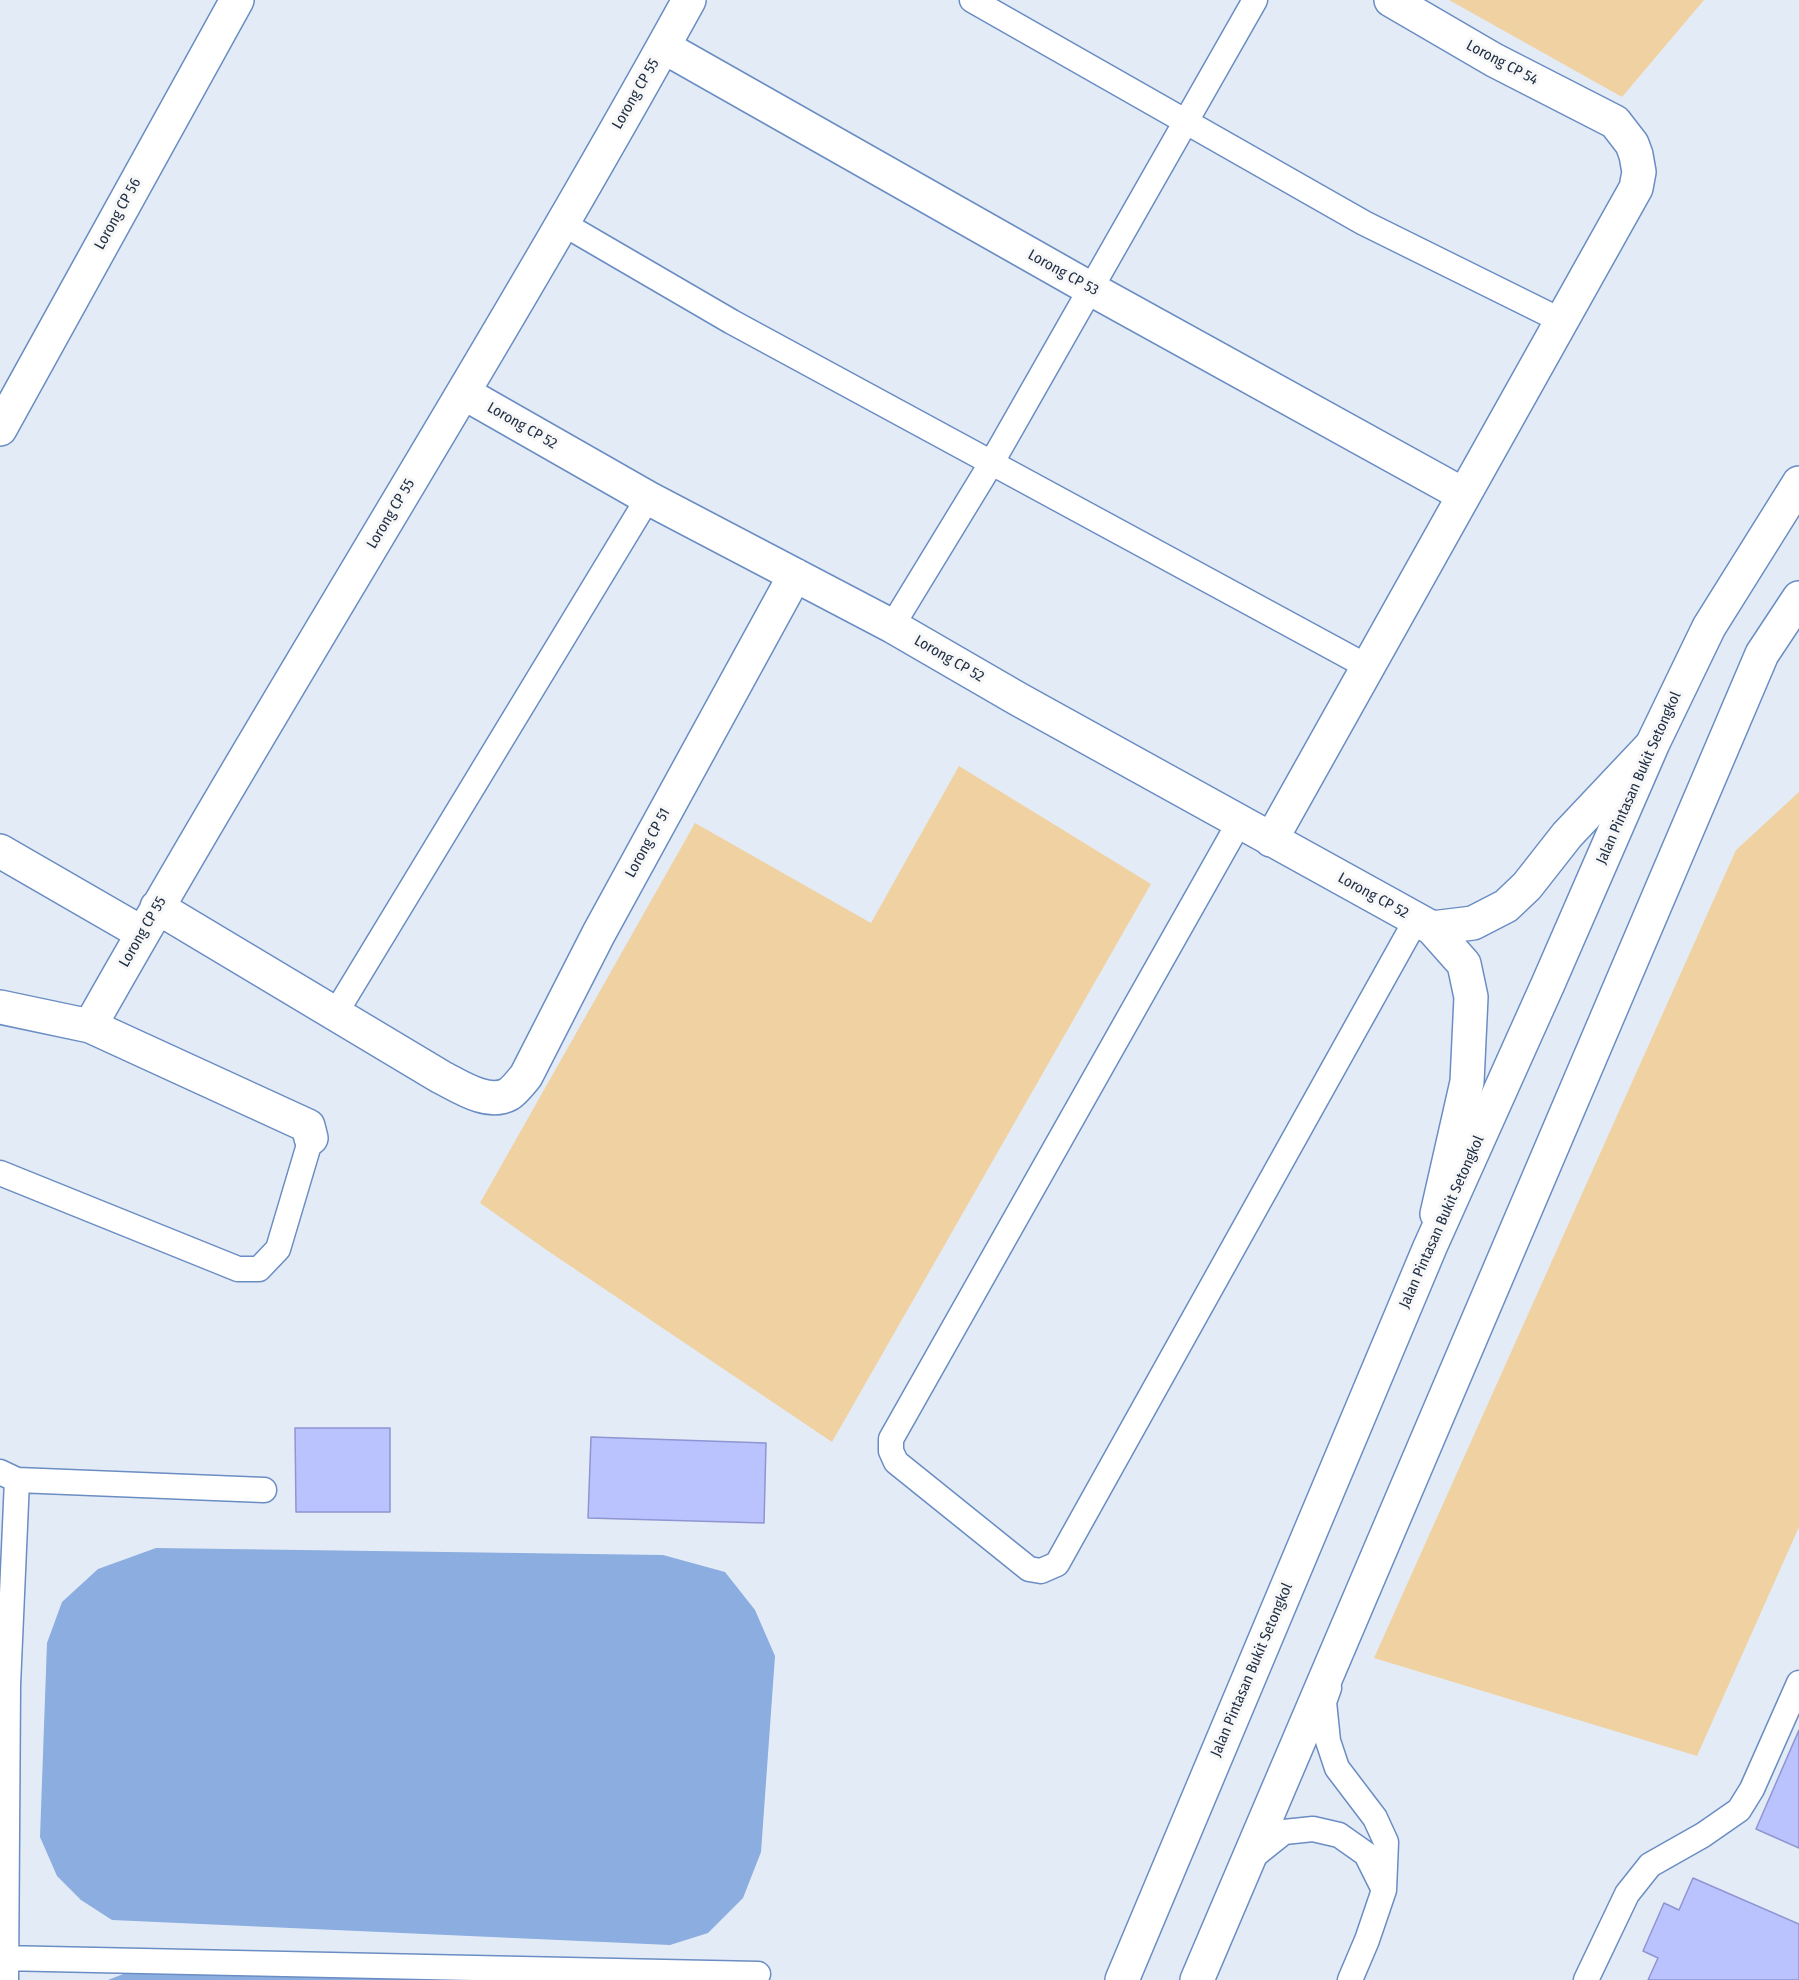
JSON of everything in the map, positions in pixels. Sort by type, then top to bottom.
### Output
[{"type":"street","name":"Lorong CP 56","points":[[0,429],[237,0]]},
{"type":"street","name":"Lorong CP 55","points":[[90,1026],[150,920],[464,393],[690,0]]},
{"type":"street","name":"Lorong CP 54","points":[[1391,0],[1494,60],[1615,122],[1632,144],[1640,172],[1636,188],[1562,321]]},
{"type":"street","name":"Lorong CP 53","points":[[664,47],[1091,289],[1464,495]]},
{"type":"street","points":[[1271,840],[1562,321]]},
{"type":"street","name":"Lorong CP 52","points":[[464,393],[648,498],[892,626],[1424,924],[1464,964],[1472,997],[1467,1082],[1430,1247]]},
{"type":"street","name":"Jalan Pintasan Bukit Setongkol","points":[[1122,1980],[1430,1247],[1653,742],[1709,627],[1799,483]]},
{"type":"street","name":"Lorong CP 51","points":[[335,1014],[441,1077],[469,1091],[492,1098],[509,1094],[526,1076],[598,933],[795,575]]},
{"type":"street","points":[[1197,1980],[1762,654],[1799,598]]},
{"type":"street","points":[[1424,924],[1473,923],[1506,906],[1527,886],[1567,836],[1653,742]]},
{"type":"street","points":[[0,851],[150,920],[335,1014]]},
{"type":"street","points":[[0,1007],[90,1026],[308,1126],[311,1138]]},
{"type":"lane","points":[[972,0],[1364,223],[1562,321]]},
{"type":"lane","points":[[892,626],[992,462],[1255,0]]},
{"type":"lane","points":[[562,223],[732,321],[1368,667]]},
{"type":"lane","points":[[335,1014],[648,498]]},
{"type":"lane","points":[[1240,821],[891,1439],[891,1451],[896,1462],[1029,1569],[1041,1571],[1057,1564],[1424,924]]},
{"type":"lane","points":[[0,1173],[238,1269],[259,1269],[278,1249],[311,1138]]},
{"type":"lane","points":[[264,1490],[9,1476],[4,1965],[758,1974]]},
{"type":"lane","points":[[1350,1980],[1384,1890],[1386,1842],[1375,1818],[1337,1768],[1328,1741],[1324,1702],[1354,1614]]},
{"type":"lane","points":[[1586,1980],[1627,1894],[1650,1865],[1703,1835],[1738,1810],[1752,1789],[1799,1683]]},
{"type":"lane","points":[[1247,1862],[1284,1832],[1312,1829],[1339,1835],[1366,1854],[1384,1890]]},
{"type":"shaded area","points":[[1449,0],[1704,0],[1622,97]]},
{"type":"shaded area","points":[[959,766],[1151,884],[832,1442],[480,1203],[695,823],[871,923]]},
{"type":"shaded area","points":[[1799,792],[1799,1527],[1697,1756],[1374,1658],[1736,850]]},
{"type":"water","points":[[156,1548],[663,1555],[725,1572],[755,1610],[775,1656],[761,1852],[743,1898],[708,1933],[670,1945],[112,1920],[81,1900],[57,1876],[40,1837],[47,1643],[62,1602],[98,1569]]},
{"type":"water","points":[[136,1969],[655,1980],[108,1980]]},
{"type":"building","points":[[295,1428],[390,1428],[390,1512],[296,1512]]},
{"type":"building","points":[[591,1437],[766,1443],[764,1523],[588,1518]]},
{"type":"building","points":[[1799,1730],[1799,1848],[1756,1829]]},
{"type":"building","points":[[1693,1878],[1799,1924],[1799,1980],[1648,1980],[1658,1958],[1643,1951],[1664,1903],[1679,1910]]}]
